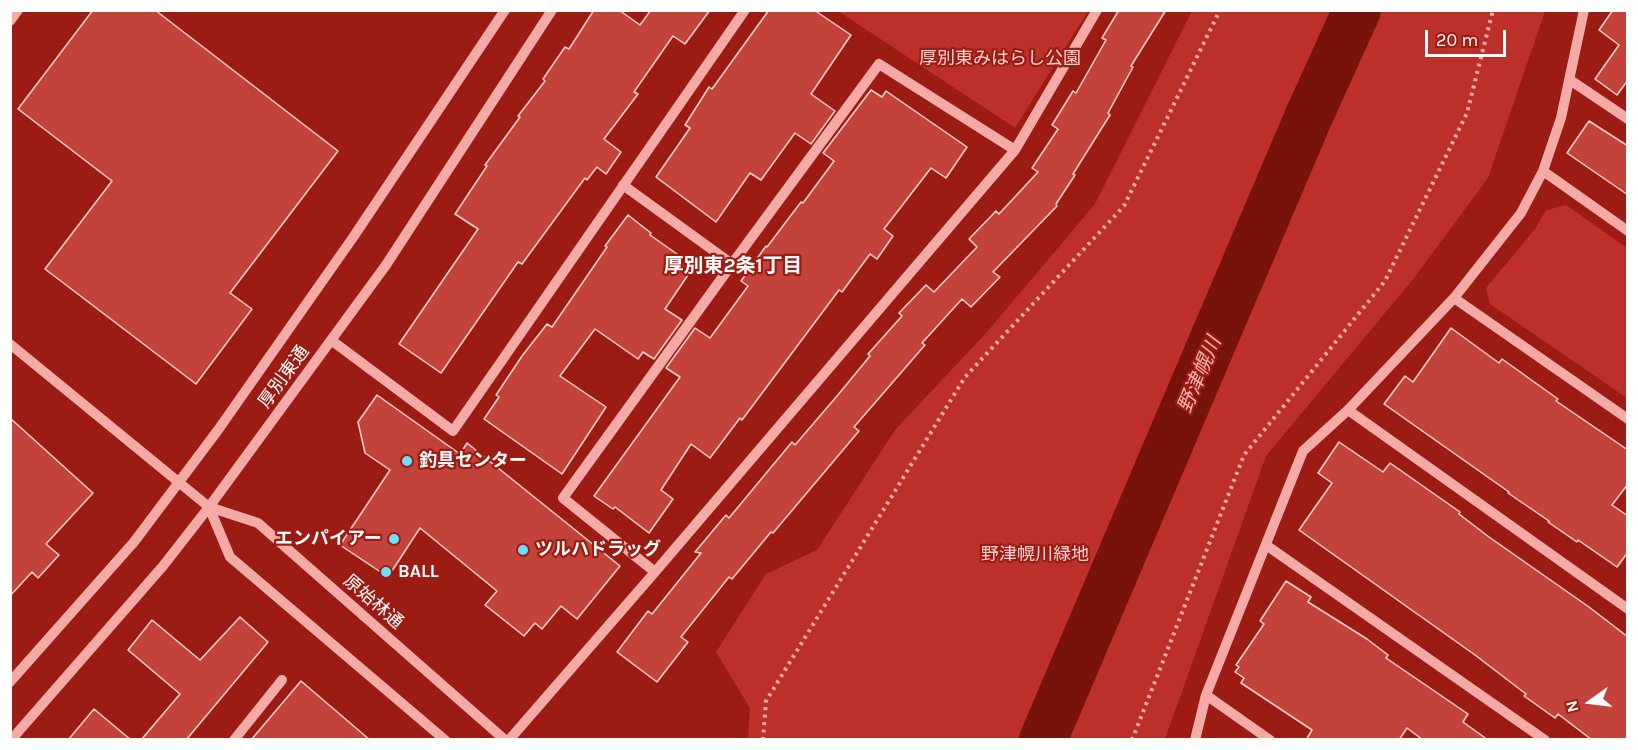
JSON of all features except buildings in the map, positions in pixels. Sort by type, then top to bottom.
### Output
[{"type":"street","points":[[10,21],[18,10]]},
{"type":"street","name":"厚別東通","points":[[10,682],[134,542],[219,430],[347,246],[504,10]]},
{"type":"street","name":"厚別東通","points":[[11,740],[164,566],[208,507],[386,265],[552,10]]},
{"type":"street","points":[[331,340],[453,431],[745,10]]},
{"type":"street","points":[[507,740],[655,572],[1015,150],[1097,10]]},
{"type":"street","points":[[1195,740],[1206,695],[1303,451],[1348,410],[1454,298],[1521,213],[1543,171],[1561,118],[1584,10]]},
{"type":"street","points":[[655,572],[563,498],[879,64],[1015,150]]},
{"type":"street","points":[[1570,80],[1628,119]]},
{"type":"street","points":[[1543,171],[1628,231]]},
{"type":"street","points":[[623,185],[732,264]]},
{"type":"street","points":[[1454,298],[1628,419]]},
{"type":"street","name":"原始林通","points":[[10,344],[208,507],[258,523],[507,740]]},
{"type":"street","points":[[1348,410],[1628,609]]},
{"type":"street","name":"原始林通","points":[[208,507],[230,557],[445,740]]},
{"type":"street","points":[[1266,545],[1545,740]]},
{"type":"street","points":[[234,740],[282,680]]},
{"type":"street","points":[[1206,695],[1270,740]]},
{"type":"path","points":[[763,740],[766,701],[965,377],[1124,206],[1220,10]]},
{"type":"path","points":[[1132,740],[1244,455],[1385,281],[1467,113],[1493,10]]},
{"type":"green space","name":"厚別東みはらし公園","points":[[838,11],[1088,11],[1015,128]]},
{"type":"green space","name":"野津幌川緑地","points":[[1192,11],[1545,11],[1488,178],[1414,278],[1266,456],[1165,739],[748,739],[750,708],[716,652],[766,574],[817,550],[895,430],[987,332],[1095,204]]},
{"type":"green space","points":[[1566,205],[1627,248],[1627,398],[1490,304],[1486,288],[1535,229],[1546,210]]},
{"type":"waterway","name":"野津幌川","points":[[1043,740],[1308,118],[1357,10]]},
{"type":"place","name":"釣具センター","points":[[407,461]]},
{"type":"place","name":"エンパイアー","points":[[394,539]]},
{"type":"place","name":"ツルハドラッグ","points":[[523,550]]},
{"type":"place","name":"BALL","points":[[386,572]]},
{"type":"district","name":"厚別東2条1丁目","points":[[733,266]]}]
